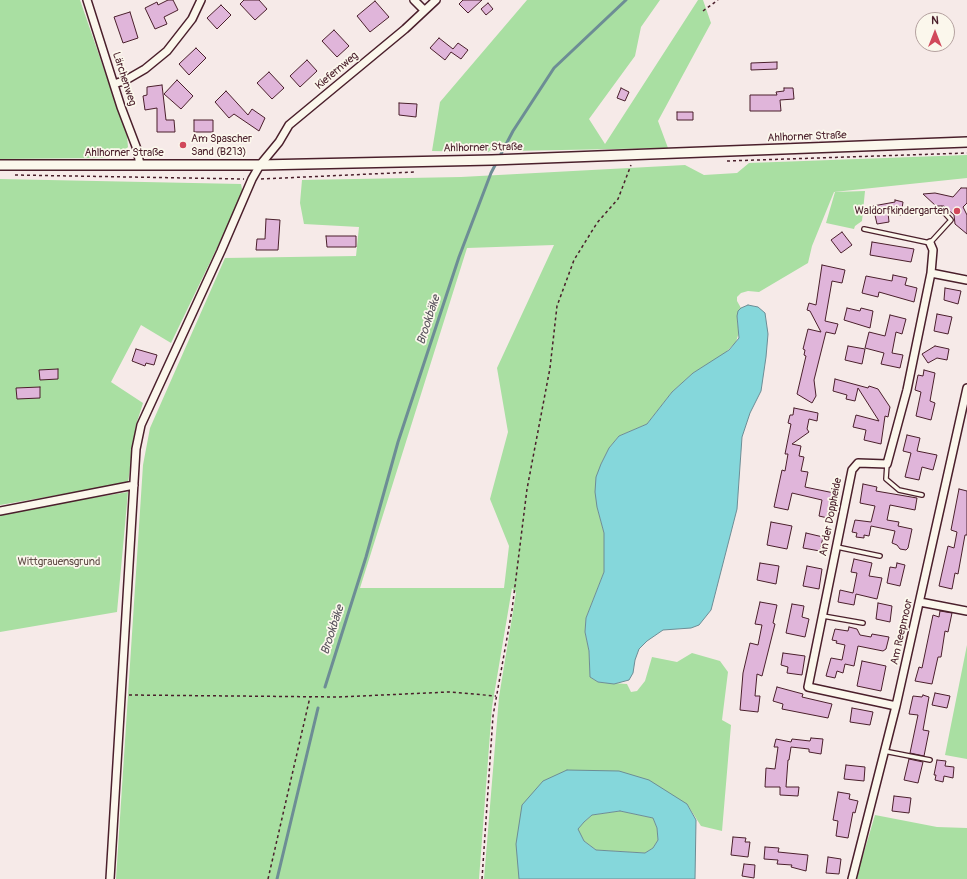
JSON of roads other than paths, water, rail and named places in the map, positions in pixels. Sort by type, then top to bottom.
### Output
[{"type":"street","name":"Lärchenweg","points":[[87,0],[137,150],[140,165]]},
{"type":"street","points":[[114,84],[126,80],[145,69],[167,50],[192,19],[201,0]]},
{"type":"street","points":[[414,0],[424,10]]},
{"type":"street","name":"Kiefernweg","points":[[110,879],[136,449],[141,425],[221,251],[252,179],[260,165],[279,142],[289,125],[404,29],[436,0]]},
{"type":"street","name":"Ahlhorner Straße","points":[[0,165],[260,165],[506,160],[967,142]]},
{"type":"street","points":[[887,464],[907,390],[931,273],[933,250],[930,243]]},
{"type":"street","points":[[931,273],[967,280]]},
{"type":"street","name":"Am Reepmoor","points":[[852,879],[896,706],[967,388]]},
{"type":"street","name":"An der Doppheide","points":[[887,464],[858,463],[852,470],[808,687],[896,706]]},
{"type":"street","points":[[0,510],[134,485]]},
{"type":"street","points":[[920,602],[967,611]]},
{"type":"lane","points":[[864,229],[930,243],[951,220],[941,209]]},
{"type":"lane","points":[[887,464],[886,479],[899,490],[922,495]]},
{"type":"lane","points":[[836,547],[880,556]]},
{"type":"lane","points":[[823,616],[863,624]]},
{"type":"lane","points":[[884,751],[930,760]]},
{"type":"water","points":[[748,305],[758,307],[765,313],[768,334],[766,357],[761,391],[750,413],[742,437],[737,509],[711,610],[699,625],[691,628],[663,630],[647,641],[639,649],[635,660],[633,673],[629,680],[614,684],[598,682],[590,677],[589,651],[585,632],[586,618],[604,572],[604,533],[597,507],[595,492],[596,477],[601,464],[609,448],[619,436],[647,424],[672,392],[693,373],[729,350],[739,338],[738,311]]},
{"type":"water","points":[[567,770],[619,771],[649,780],[687,804],[696,820],[695,879],[519,879],[516,844],[522,805],[543,781]],"holes":[[[620,811],[653,818],[657,828],[658,840],[653,848],[645,853],[596,850],[584,841],[578,829],[592,815]]]},
{"type":"waterway","name":"Brookbäke","points":[[325,687],[366,557],[398,442],[459,257],[491,173],[513,131],[554,68],[626,0]]},
{"type":"waterway","name":"Brookbäke","points":[[277,879],[318,708]]},
{"type":"place","name":"Am Spascher Sand (B213)","points":[[183,145]]},
{"type":"place","name":"Waldorfkindergarten","points":[[957,211]]},
{"type":"park label","name":"Wittgrauensgrund","points":[[59,562]]}]
